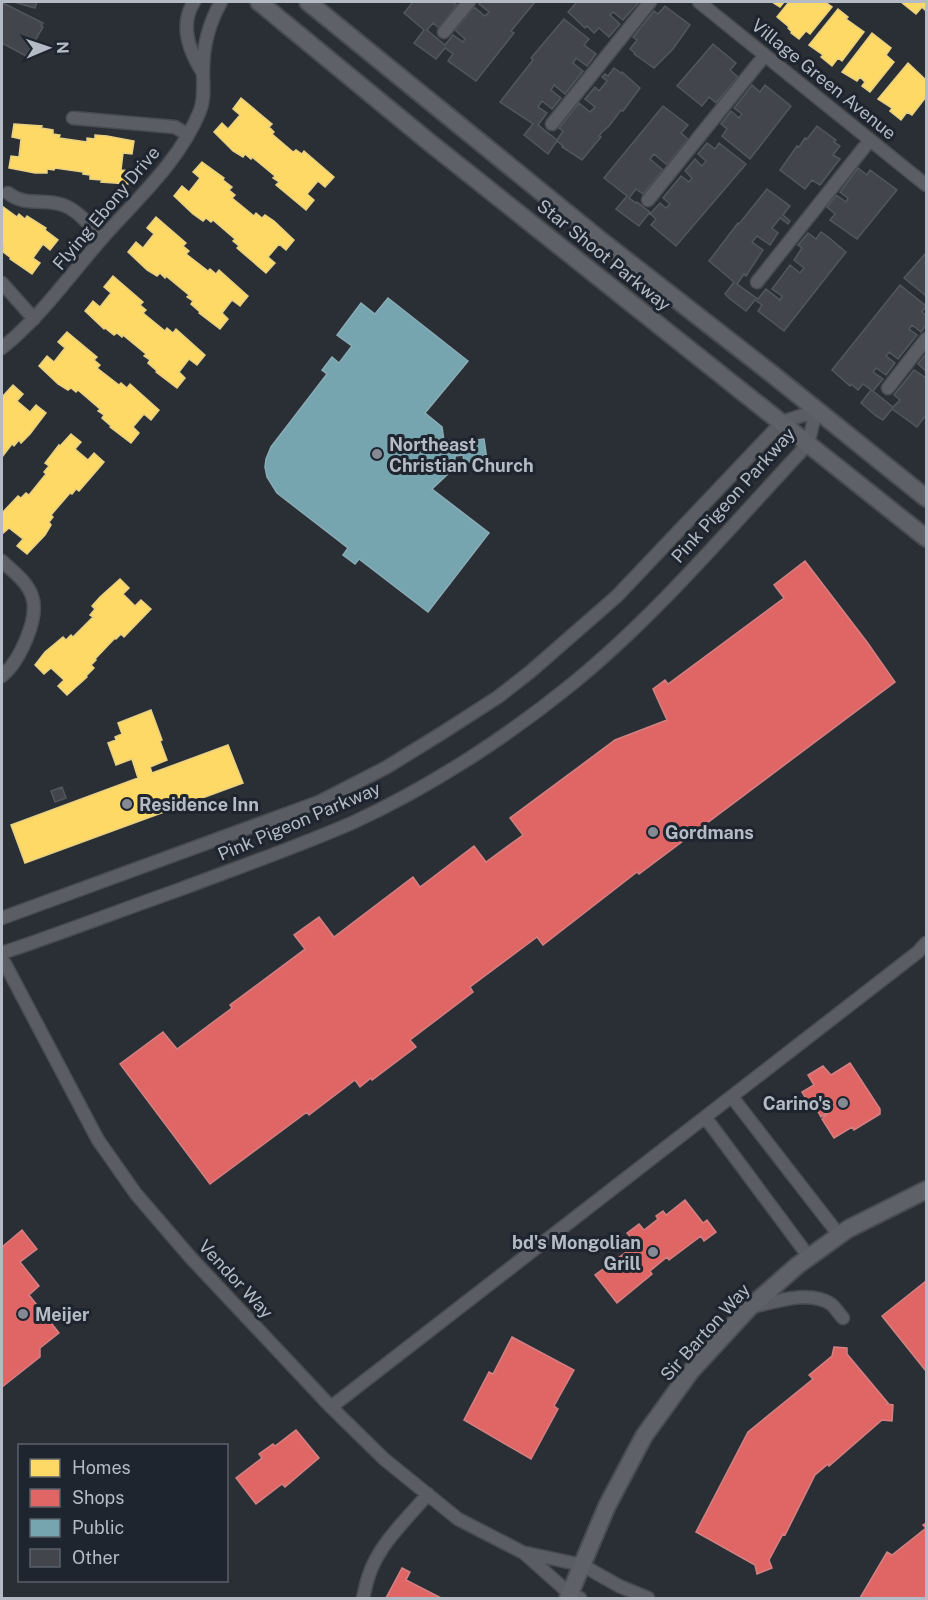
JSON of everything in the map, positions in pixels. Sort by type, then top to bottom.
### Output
[{"type":"street","points":[[194,2],[186,21],[188,43],[203,73]]},
{"type":"street","name":"Flying Ebony Drive","points":[[2,348],[24,330],[65,285],[102,238],[153,184],[188,135],[200,110],[204,90],[204,50],[210,21],[221,2]]},
{"type":"street","name":"Star Shoot Parkway","points":[[259,2],[429,142],[927,537]]},
{"type":"street","name":"Star Shoot Parkway","points":[[308,2],[599,239],[927,498]]},
{"type":"street","points":[[444,32],[469,2]]},
{"type":"street","points":[[552,124],[650,2]]},
{"type":"street","name":"Village Green Avenue","points":[[699,2],[927,185]]},
{"type":"street","points":[[648,200],[765,55]]},
{"type":"street","points":[[73,118],[175,127],[188,135]]},
{"type":"street","points":[[757,282],[870,140]]},
{"type":"street","points":[[8,193],[15,199],[26,202],[54,203],[70,208],[102,238]]},
{"type":"street","points":[[2,283],[34,319]]},
{"type":"street","points":[[888,388],[927,339]]},
{"type":"street","name":"Pink Pigeon Parkway","points":[[2,918],[309,806],[387,766],[442,733],[498,697],[530,672],[617,596],[782,422],[816,411]]},
{"type":"street","name":"Pink Pigeon Parkway","points":[[2,953],[289,849],[406,796],[459,764],[516,726],[572,684],[657,606],[808,444],[816,411]]},
{"type":"street","points":[[2,561],[25,584],[33,597],[29,634],[19,656],[2,676]]},
{"type":"street","points":[[331,1407],[927,943]]},
{"type":"street","name":"Vendor Way","points":[[2,958],[98,1140],[136,1194],[191,1258],[331,1407],[384,1459],[458,1519],[524,1553],[573,1597]]},
{"type":"street","points":[[732,1096],[839,1235]]},
{"type":"street","points":[[705,1117],[809,1257]]},
{"type":"street","name":"Sir Barton Way","points":[[573,1597],[582,1565],[607,1506],[644,1436],[691,1371],[749,1308],[809,1257],[839,1235],[927,1190]]},
{"type":"street","points":[[749,1308],[804,1297],[815,1298],[831,1304],[843,1318]]},
{"type":"street","points":[[363,1599],[368,1576],[375,1560],[428,1494]]},
{"type":"street","name":"Vendor Way","points":[[524,1553],[582,1565],[648,1599]]},
{"type":"building: Homes","points":[[772,2],[784,2],[780,7]]},
{"type":"building: Homes","points":[[789,2],[825,2],[832,7],[810,34],[806,31],[799,39],[777,17]]},
{"type":"building: Homes","points":[[901,2],[926,2],[926,11],[922,7],[916,14]]},
{"type":"building: Homes","points":[[838,9],[848,17],[846,19],[864,32],[842,61],[838,58],[832,66],[821,57],[823,55],[809,45]]},
{"type":"building: Homes","points":[[872,33],[891,48],[886,55],[894,62],[870,92],[862,86],[865,82],[860,77],[857,81],[842,72]]},
{"type":"building: Homes","points":[[908,63],[926,80],[926,97],[912,115],[907,112],[901,120],[890,111],[892,108],[878,99]]},
{"type":"building: Homes","points":[[241,98],[272,124],[269,127],[274,132],[272,134],[293,152],[296,150],[302,154],[304,151],[334,177],[325,187],[318,181],[307,194],[314,200],[306,210],[276,185],[279,182],[273,178],[275,176],[252,157],[251,159],[245,154],[243,157],[233,151],[214,132],[222,123],[228,129],[240,115],[233,109]]},
{"type":"building: Homes","points":[[14,124],[42,126],[41,128],[53,130],[53,134],[60,135],[59,138],[87,142],[87,138],[95,139],[95,135],[134,141],[132,154],[123,153],[121,170],[130,171],[128,184],[101,182],[102,180],[90,179],[90,175],[83,174],[83,172],[55,168],[54,170],[47,169],[47,173],[35,173],[9,168],[11,156],[19,157],[21,139],[12,137]]},
{"type":"building: Homes","points":[[202,162],[232,187],[229,190],[235,195],[232,198],[254,216],[256,213],[262,218],[265,215],[274,221],[294,240],[286,250],[279,244],[268,257],[275,263],[266,273],[237,248],[239,246],[233,241],[235,239],[213,220],[211,222],[206,218],[203,221],[174,196],[182,186],[189,192],[200,178],[193,172]]},
{"type":"building: Homes","points":[[2,206],[17,217],[19,214],[25,219],[27,216],[46,228],[45,230],[58,240],[50,250],[43,244],[33,258],[40,263],[32,274],[2,251],[4,248],[2,246]]},
{"type":"building: Homes","points":[[156,217],[186,243],[183,246],[189,251],[186,254],[208,271],[210,269],[216,274],[219,270],[248,296],[240,306],[232,300],[222,313],[228,319],[220,329],[199,313],[191,304],[193,301],[187,297],[189,295],[166,276],[165,278],[160,273],[157,276],[147,270],[128,252],[136,242],[143,248],[154,234],[147,228]]},
{"type":"building: Homes","points":[[113,276],[143,302],[140,305],[146,310],[143,313],[165,331],[167,328],[173,333],[176,329],[205,355],[197,365],[189,359],[179,372],[185,378],[177,388],[156,372],[148,363],[150,360],[144,356],[146,354],[123,335],[122,337],[117,333],[114,335],[104,329],[85,311],[93,301],[100,307],[111,293],[104,287]]},
{"type":"building: Homes","points":[[67,332],[97,357],[94,360],[100,365],[97,368],[119,385],[121,383],[127,388],[130,384],[159,410],[151,420],[144,414],[133,427],[139,433],[131,443],[110,427],[102,418],[104,415],[98,411],[100,409],[78,390],[76,392],[71,388],[68,390],[58,384],[39,366],[47,356],[54,362],[65,348],[58,342]]},
{"type":"building: Homes","points":[[13,385],[23,394],[17,401],[30,412],[36,405],[46,413],[21,443],[19,440],[14,446],[12,444],[2,457],[2,397]]},
{"type":"building: Homes","points":[[71,434],[81,442],[75,449],[88,460],[94,453],[104,462],[79,491],[76,489],[72,494],[70,493],[51,515],[53,517],[49,522],[51,525],[45,535],[27,554],[17,546],[23,539],[9,528],[2,534],[2,513],[18,496],[21,498],[26,493],[29,495],[46,474],[44,472],[49,466],[45,463]]},
{"type":"building: Homes","points":[[120,579],[129,588],[123,594],[135,606],[141,600],[151,609],[124,637],[121,634],[115,638],[95,659],[91,665],[94,668],[87,677],[67,695],[58,686],[64,680],[51,668],[44,674],[35,665],[45,652],[63,637],[66,640],[71,635],[73,637],[93,617],[90,615],[95,609],[92,606]]},
{"type":"building: Homes","name":"Residence Inn","points":[[151,710],[167,760],[150,767],[152,773],[228,745],[243,783],[25,863],[11,825],[138,778],[132,759],[116,765],[108,743],[116,740],[115,737],[122,734],[118,723]]},
{"type":"building: Shops","points":[[805,561],[895,682],[639,874],[637,872],[543,945],[537,937],[470,987],[473,992],[410,1040],[416,1047],[372,1080],[371,1078],[360,1087],[355,1080],[309,1115],[307,1112],[210,1184],[120,1064],[163,1032],[177,1049],[232,1008],[230,1005],[305,949],[294,935],[319,917],[334,937],[413,877],[420,887],[474,846],[486,862],[523,835],[510,818],[615,740],[667,720],[653,689],[665,680],[668,684],[784,598],[774,585]]},
{"type":"building: Shops","name":"Carino's","points":[[850,1063],[880,1109],[880,1114],[854,1130],[852,1127],[834,1138],[822,1119],[829,1112],[821,1117],[817,1110],[814,1112],[802,1092],[814,1085],[808,1075],[823,1066],[831,1075]]},
{"type":"building: Shops","name":"bd's Mongolian Grill","points":[[685,1200],[703,1223],[707,1220],[716,1232],[704,1241],[701,1236],[669,1260],[667,1257],[650,1271],[652,1274],[617,1303],[595,1275],[633,1247],[635,1242],[627,1233],[639,1224],[644,1230],[658,1219],[656,1216],[663,1211],[666,1215]]},
{"type":"building: Shops","name":"Meijer","points":[[22,1230],[37,1249],[20,1262],[39,1286],[29,1295],[59,1333],[40,1348],[40,1357],[2,1387],[2,1247]]},
{"type":"building: Shops","points":[[926,1281],[926,1371],[882,1316]]},
{"type":"building: Shops","points":[[512,1337],[574,1370],[554,1406],[558,1409],[531,1459],[464,1420],[489,1372],[493,1374]]},
{"type":"building: Shops","points":[[834,1347],[847,1348],[847,1354],[887,1404],[893,1405],[892,1421],[882,1420],[829,1466],[828,1464],[815,1475],[785,1535],[783,1534],[769,1560],[772,1568],[757,1574],[755,1565],[696,1532],[748,1432],[813,1379],[809,1375],[832,1356]]},
{"type":"building: Shops","points":[[296,1430],[319,1458],[285,1487],[282,1484],[256,1504],[236,1478],[262,1458],[259,1454],[273,1444],[275,1446]]},
{"type":"building: Shops","points":[[926,1528],[926,1598],[860,1598],[887,1552],[892,1555]]},
{"type":"building: Shops","points":[[402,1568],[410,1572],[406,1580],[441,1598],[386,1598]]},
{"type":"building: Public","name":"Northeast Christian Church","points":[[388,298],[468,361],[425,413],[442,427],[444,441],[452,440],[453,443],[484,439],[487,460],[464,463],[463,455],[455,456],[455,460],[447,461],[448,474],[432,489],[489,533],[428,612],[359,559],[355,564],[343,555],[348,548],[277,493],[267,477],[265,467],[271,447],[327,374],[322,370],[332,357],[339,363],[352,346],[337,335],[361,303],[375,314]]},
{"type":"building: Other","points":[[14,2],[37,2],[35,8]]},
{"type":"building: Other","points":[[413,2],[452,2],[457,5],[439,28],[433,23],[427,30],[445,45],[453,35],[463,42],[465,39],[455,30],[474,7],[485,16],[489,12],[479,4],[481,2],[535,2],[511,31],[514,33],[476,81],[448,61],[453,54],[445,48],[436,59],[414,43],[424,30],[404,13]]},
{"type":"building: Other","points":[[577,2],[639,2],[623,20],[613,12],[610,15],[620,24],[609,37],[599,28],[594,33],[587,26],[585,28],[568,12]]},
{"type":"building: Other","points":[[3,3],[43,23],[41,26],[43,27],[26,56],[2,43]]},
{"type":"building: Other","points":[[665,6],[690,25],[673,49],[654,68],[630,49],[637,40],[633,37],[654,11],[658,14]]},
{"type":"building: Other","points":[[564,19],[589,39],[584,45],[596,54],[587,66],[576,58],[573,63],[583,71],[565,94],[554,85],[551,90],[561,98],[552,109],[542,101],[538,107],[547,113],[538,125],[557,140],[563,131],[559,128],[579,103],[590,112],[595,107],[585,99],[595,87],[599,91],[607,81],[602,77],[605,74],[608,76],[614,68],[640,88],[623,111],[621,110],[602,132],[599,136],[601,137],[582,160],[557,141],[548,154],[524,135],[533,124],[500,102],[533,60],[531,58]]},
{"type":"building: Other","points":[[713,44],[736,63],[730,70],[738,77],[716,103],[709,97],[702,106],[677,86]]},
{"type":"building: Other","points":[[752,85],[760,92],[765,85],[791,106],[750,159],[722,136],[727,129],[721,124],[731,111],[739,118],[742,114],[734,108]]},
{"type":"building: Other","points":[[663,106],[688,125],[681,133],[688,139],[667,165],[654,154],[650,159],[663,170],[643,194],[636,189],[629,198],[636,203],[651,213],[660,203],[666,208],[670,204],[663,198],[681,176],[689,182],[692,178],[685,171],[695,159],[702,166],[706,161],[698,154],[707,143],[715,149],[719,143],[746,164],[676,246],[651,225],[656,219],[649,213],[639,226],[616,209],[627,196],[604,178]]},
{"type":"building: Other","points":[[817,126],[836,140],[834,142],[840,146],[833,155],[840,159],[820,185],[812,180],[805,189],[780,170],[797,146],[799,147],[805,138],[807,139]]},
{"type":"building: Other","points":[[858,168],[867,175],[870,170],[897,190],[857,239],[830,220],[835,214],[827,207],[836,195],[846,202],[848,198],[840,192]]},
{"type":"building: Other","points":[[767,189],[790,206],[783,215],[790,221],[788,224],[780,218],[772,228],[778,233],[770,245],[757,236],[752,242],[763,250],[746,276],[744,274],[737,284],[758,299],[766,289],[780,300],[782,296],[772,289],[790,265],[800,273],[804,268],[794,260],[802,248],[798,245],[808,233],[816,239],[821,232],[846,252],[784,331],[758,311],[762,305],[755,300],[746,311],[730,299],[725,294],[734,282],[709,261]]},
{"type":"building: Other","points":[[926,253],[926,296],[904,278]]},
{"type":"building: Other","points":[[900,285],[926,306],[922,312],[926,316],[926,325],[921,332],[912,325],[909,329],[917,335],[898,359],[889,352],[886,356],[895,363],[886,375],[876,368],[873,372],[883,379],[873,391],[893,407],[900,400],[894,395],[914,370],[926,378],[926,415],[917,427],[892,409],[883,420],[876,416],[861,403],[871,390],[863,384],[858,390],[851,384],[850,386],[832,370]]},
{"type":"building: Other","points":[[926,354],[926,371],[918,364]]},
{"type":"building: Other","points":[[62,787],[66,798],[55,802],[51,791]]},
{"type":"place","name":"Northeast Christian Church","points":[[377,454]]},
{"type":"place","name":"Residence Inn","points":[[127,804]]},
{"type":"place","name":"Gordmans","points":[[653,832]]},
{"type":"place","name":"Carino's","points":[[843,1103]]},
{"type":"place","name":"bd's Mongolian Grill","points":[[653,1252]]},
{"type":"place","name":"Meijer","points":[[23,1314]]}]
